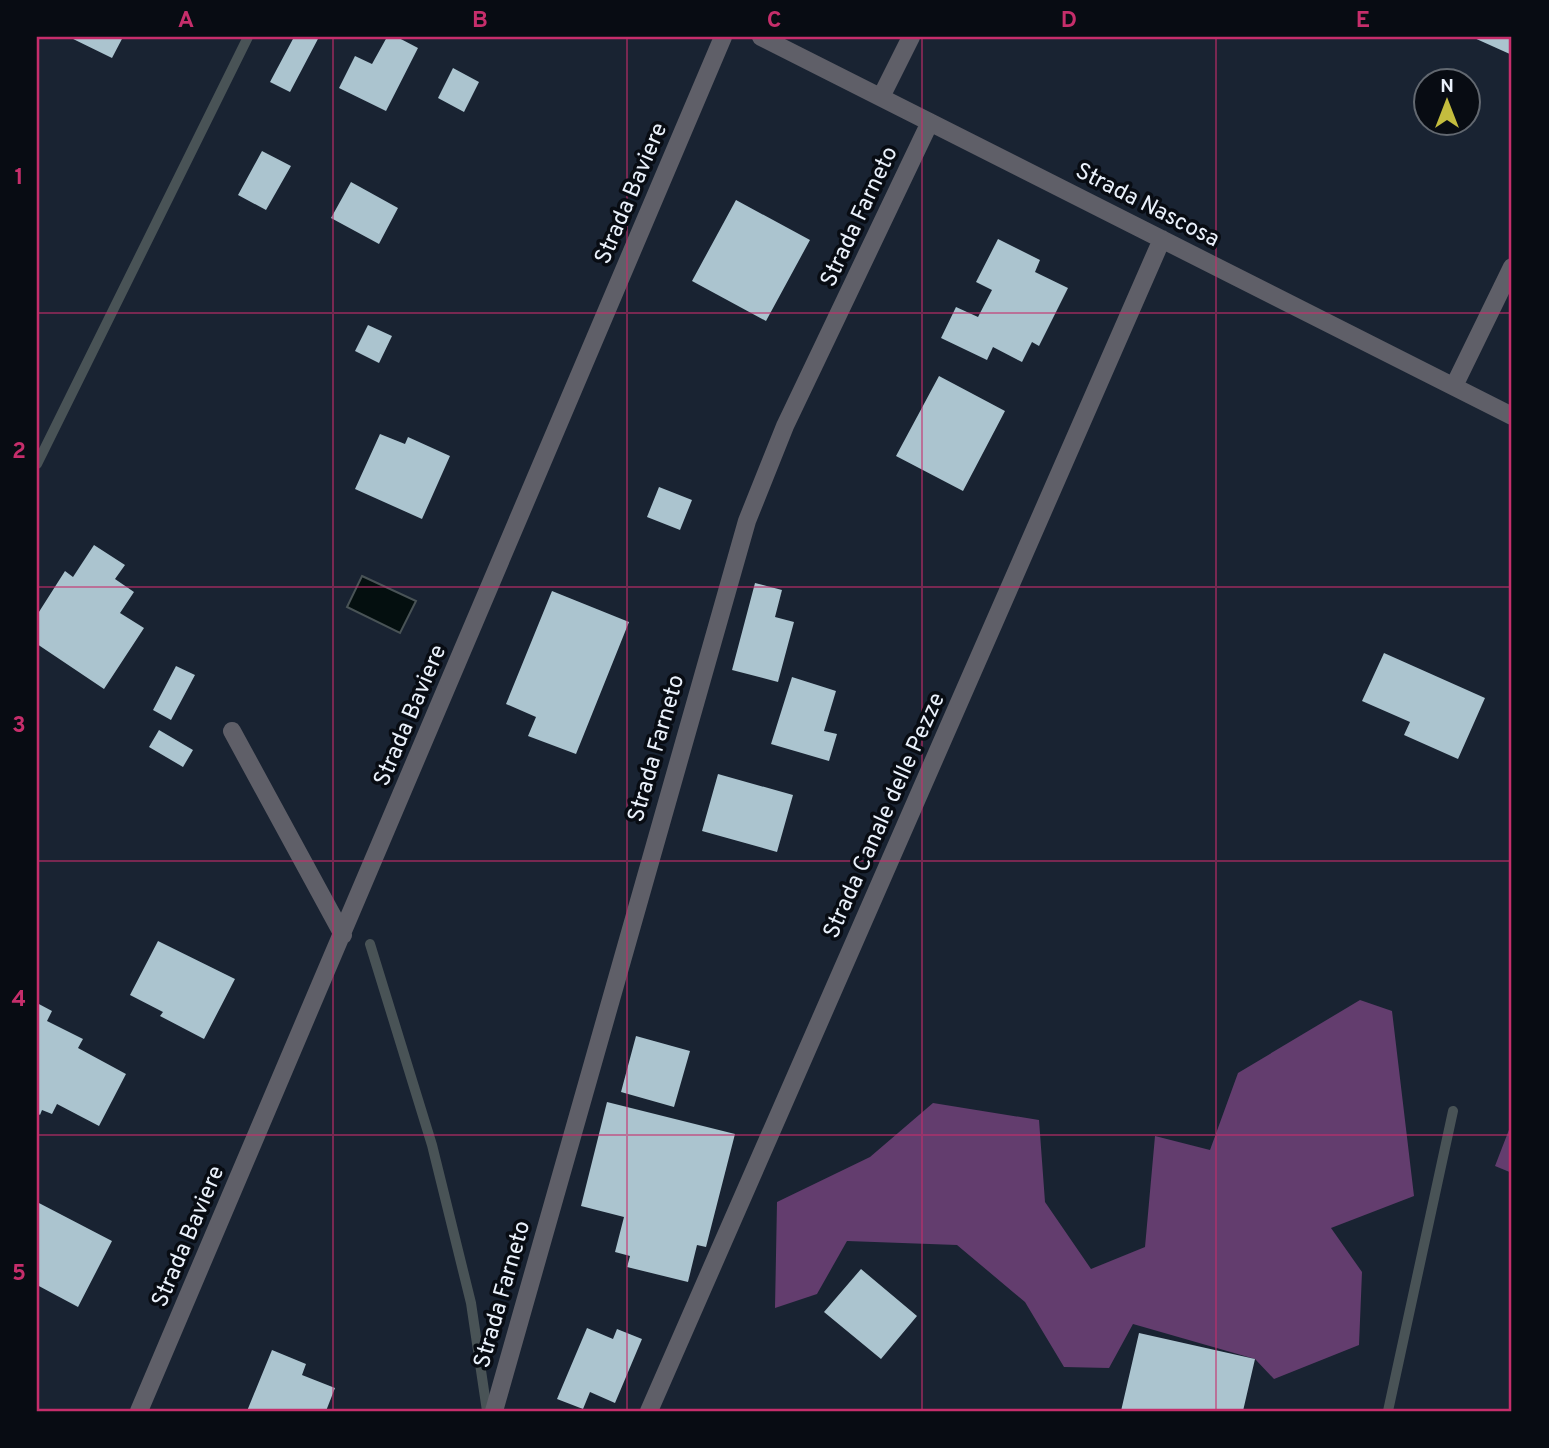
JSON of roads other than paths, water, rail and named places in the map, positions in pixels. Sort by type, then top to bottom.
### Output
[{"type":"street","name":"Strada Baviere","points":[[139,1411],[723,37]]},
{"type":"street","name":"Strada Nascosa","points":[[761,37],[1512,416]]},
{"type":"street","points":[[881,97],[911,37]]},
{"type":"street","name":"Strada Farneto","points":[[494,1411],[747,521],[785,426],[930,122]]},
{"type":"street","name":"Strada Canale delle Pezze","points":[[649,1411],[1162,239]]},
{"type":"street","points":[[1454,386],[1512,267]]},
{"type":"street","points":[[232,731],[343,935]]},
{"type":"waterway","points":[[37,464],[248,37]]},
{"type":"waterway","points":[[370,944],[432,1145],[471,1303],[487,1411]]},
{"type":"waterway","points":[[1388,1411],[1453,1111]]}]
